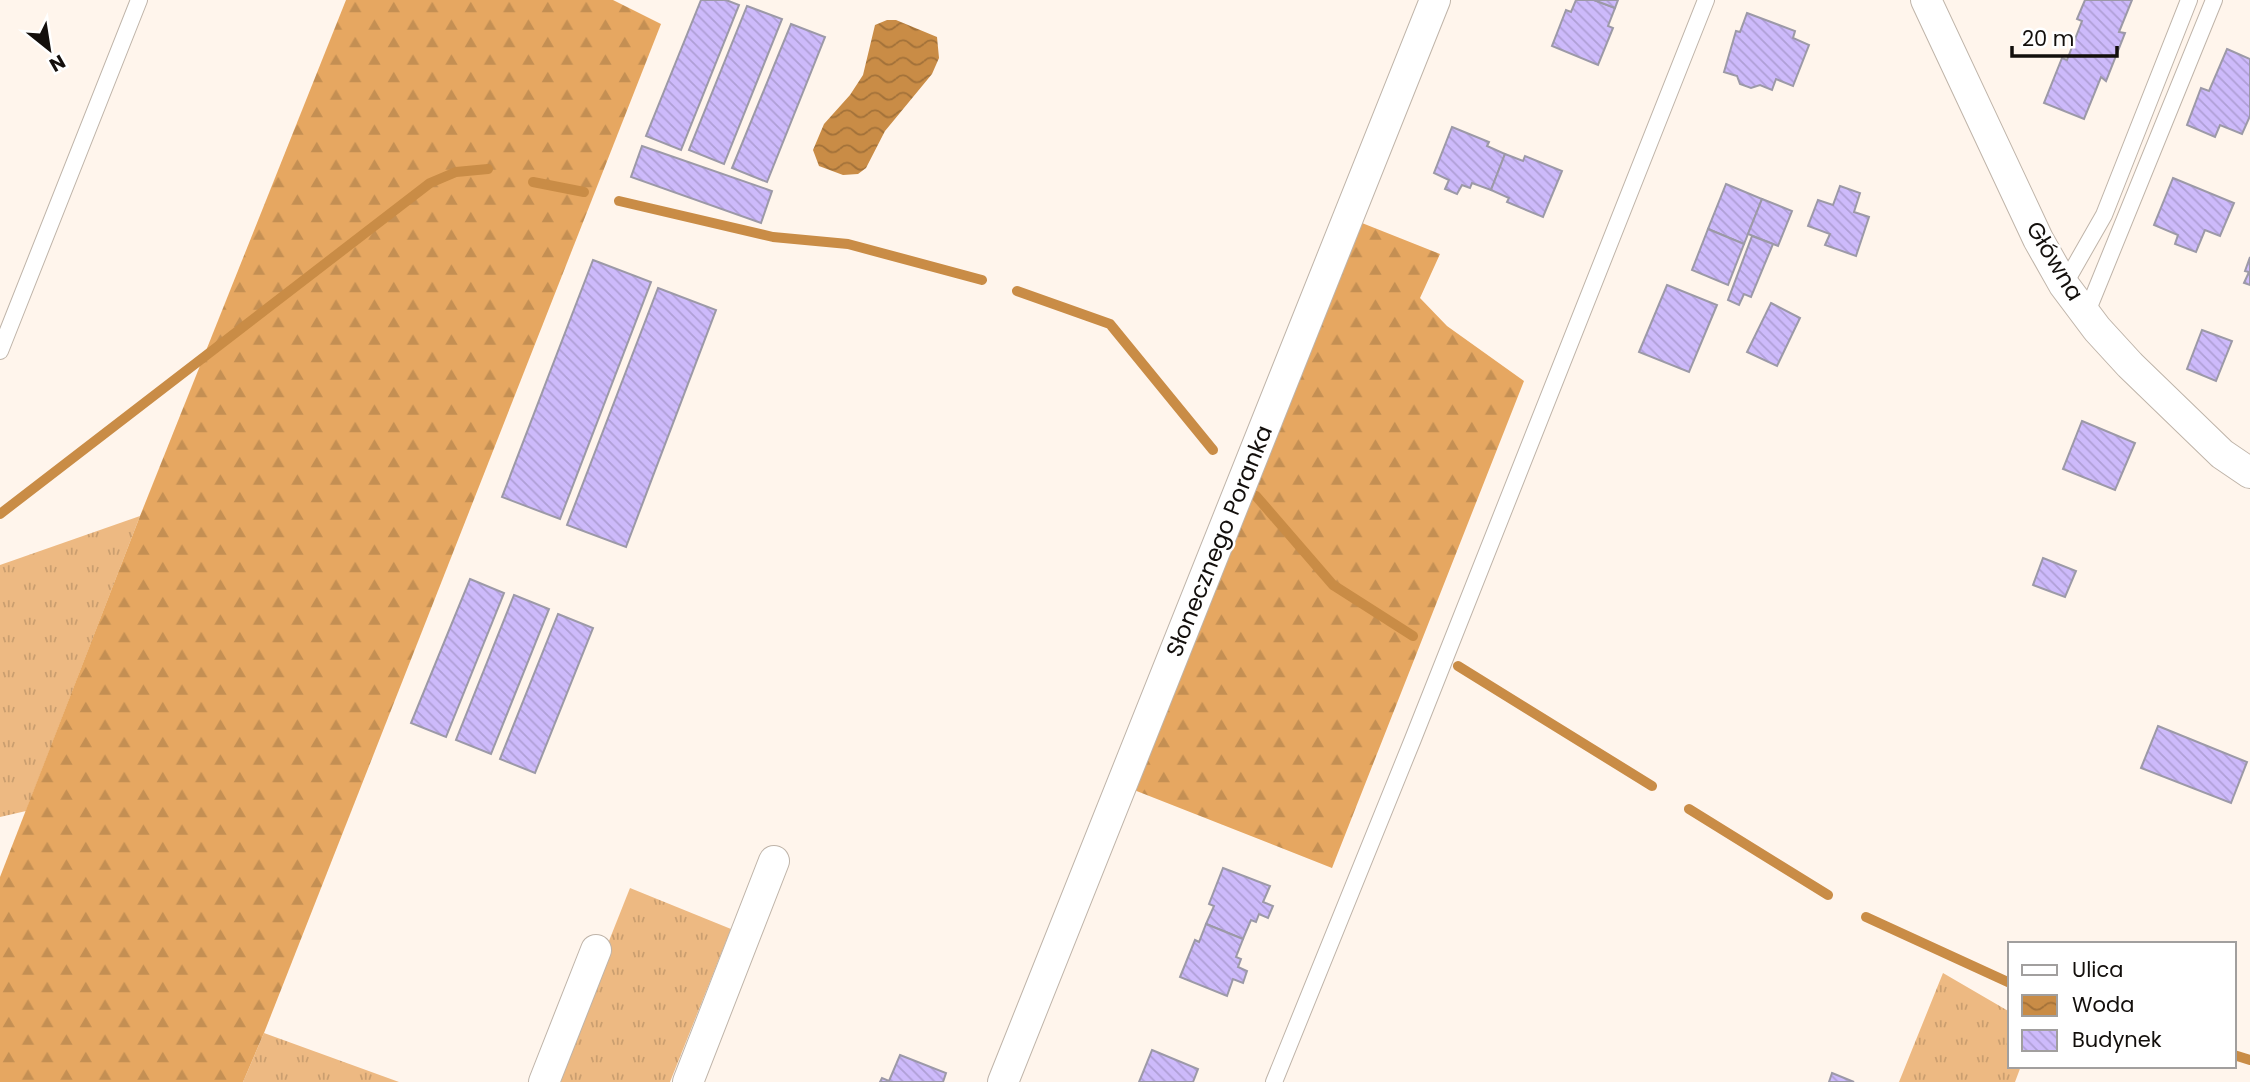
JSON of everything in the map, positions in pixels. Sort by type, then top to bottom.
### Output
[{"type":"street","name":"Słonecznego Poranka","points":[[1003,1082],[1435,0]]},
{"type":"street","name":"Główna","points":[[1926,0],[2038,239],[2064,285],[2087,312],[2097,329],[2130,365],[2222,454],[2250,473]]},
{"type":"street","points":[[688,1082],[774,861]]},
{"type":"street","points":[[544,1082],[596,950]]},
{"type":"lane","points":[[0,351],[139,0]]},
{"type":"lane","points":[[1274,1082],[1706,0]]},
{"type":"lane","points":[[2064,285],[2104,215],[2189,0]]},
{"type":"lane","points":[[2087,312],[2214,0]]},
{"type":"green space","points":[[346,0],[613,0],[661,24],[243,1082],[0,1082],[0,877],[140,516]]},
{"type":"green space","points":[[1362,223],[1440,254],[1420,298],[1447,326],[1524,381],[1332,868],[1134,790]]},
{"type":"green space","points":[[140,516],[26,811],[0,817],[0,565]]},
{"type":"green space","points":[[630,888],[731,929],[670,1082],[553,1082]]},
{"type":"green space","points":[[1943,973],[2008,1011],[2008,1068],[2020,1068],[2015,1082],[1899,1082]]},
{"type":"green space","points":[[264,1033],[399,1082],[243,1082]]},
{"type":"water","points":[[896,20],[937,37],[939,58],[932,74],[885,131],[866,168],[858,174],[843,175],[819,166],[813,150],[824,124],[850,95],[863,75],[875,25]]},
{"type":"building","points":[[701,0],[726,0],[739,5],[681,150],[646,136]]},
{"type":"building","points":[[1576,0],[1594,0],[1615,8],[1608,26],[1613,28],[1598,65],[1552,46],[1566,10],[1571,12]]},
{"type":"building","points":[[1594,0],[1618,0],[1615,8]]},
{"type":"building","points":[[2085,0],[2132,0],[2119,32],[2125,33],[2106,81],[2101,77],[2084,119],[2044,103],[2062,58],[2067,60],[2082,21],[2077,19]]},
{"type":"building","points":[[747,6],[782,19],[724,164],[689,150]]},
{"type":"building","points":[[1747,13],[1795,31],[1793,38],[1809,45],[1793,86],[1776,79],[1772,90],[1760,85],[1751,88],[1740,84],[1737,76],[1724,72],[1736,31],[1740,32]]},
{"type":"building","points":[[791,24],[825,37],[767,182],[732,168]]},
{"type":"building","points":[[2227,49],[2250,59],[2250,116],[2242,134],[2220,125],[2215,137],[2187,125],[2201,88],[2209,91]]},
{"type":"building","points":[[1452,127],[1489,142],[1487,146],[1505,154],[1491,190],[1472,183],[1470,188],[1462,185],[1457,194],[1445,189],[1449,180],[1434,173]]},
{"type":"building","points":[[642,146],[772,191],[761,223],[631,177]]},
{"type":"building","points":[[1505,154],[1523,161],[1525,156],[1562,171],[1543,217],[1507,202],[1509,198],[1491,190]]},
{"type":"building","points":[[2173,178],[2234,203],[2220,236],[2205,230],[2196,252],[2175,244],[2178,235],[2154,225]]},
{"type":"building","points":[[1726,184],[1762,199],[1744,244],[1708,229]]},
{"type":"building","points":[[1840,186],[1860,193],[1854,212],[1869,217],[1856,256],[1825,245],[1830,234],[1808,226],[1818,200],[1833,205]]},
{"type":"building","points":[[1762,199],[1792,211],[1778,246],[1748,234]]},
{"type":"building","points":[[1708,229],[1744,244],[1728,285],[1692,270]]},
{"type":"building","points":[[1752,236],[1773,244],[1751,297],[1744,294],[1739,305],[1728,300]]},
{"type":"building","points":[[2250,257],[2250,285],[2244,283],[2249,272],[2245,271]]},
{"type":"building","points":[[593,260],[651,282],[560,519],[502,497]]},
{"type":"building","points":[[1667,285],[1717,305],[1689,372],[1639,352]]},
{"type":"building","points":[[658,288],[716,310],[626,547],[567,525]]},
{"type":"building","points":[[1771,303],[1800,318],[1777,366],[1747,352]]},
{"type":"building","points":[[2202,330],[2232,341],[2216,381],[2187,369]]},
{"type":"building","points":[[2082,421],[2135,443],[2115,490],[2063,469]]},
{"type":"building","points":[[2043,558],[2076,571],[2065,597],[2033,585]]},
{"type":"building","points":[[470,579],[504,593],[446,737],[411,723]]},
{"type":"building","points":[[514,595],[549,609],[491,754],[456,740]]},
{"type":"building","points":[[558,614],[593,628],[535,773],[500,759]]},
{"type":"building","points":[[2158,726],[2247,762],[2231,803],[2141,768]]},
{"type":"building","points":[[1223,868],[1270,886],[1263,902],[1273,906],[1268,918],[1259,914],[1256,922],[1251,920],[1243,939],[1206,924],[1214,906],[1209,904]]},
{"type":"building","points":[[1206,924],[1243,939],[1236,957],[1241,959],[1238,967],[1247,971],[1243,983],[1233,979],[1227,996],[1180,977],[1195,940],[1199,942]]},
{"type":"building","points":[[1152,1050],[1198,1069],[1193,1082],[1139,1082]]},
{"type":"building","points":[[900,1055],[946,1073],[943,1082],[880,1082],[882,1078],[889,1081]]},
{"type":"building","points":[[1832,1073],[1854,1082],[1829,1082]]},
{"type":"waterway","points":[[0,514],[430,183],[456,172],[488,169]]},
{"type":"waterway","points":[[533,182],[584,192]]},
{"type":"waterway","points":[[619,201],[773,237],[848,244],[982,280]]},
{"type":"waterway","points":[[1017,291],[1110,324],[1213,450]]},
{"type":"waterway","points":[[1256,496],[1333,585],[1413,636]]},
{"type":"waterway","points":[[1458,666],[1652,786]]},
{"type":"waterway","points":[[1689,809],[1828,895]]},
{"type":"waterway","points":[[1866,917],[2008,982]]},
{"type":"waterway","points":[[2236,1056],[2250,1060]]}]
